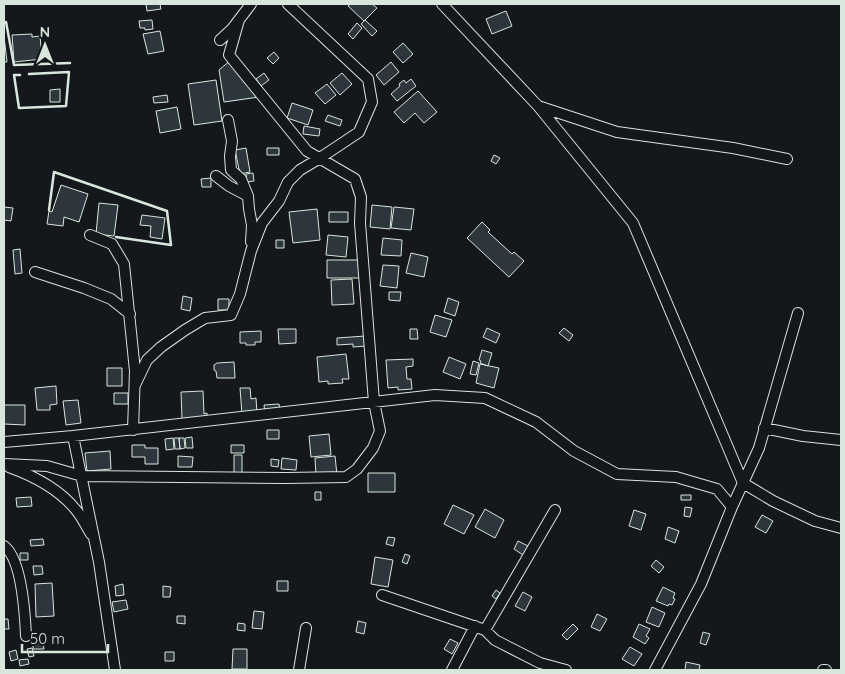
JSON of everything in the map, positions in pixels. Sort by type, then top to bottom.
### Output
[{"type":"street","points":[[220,40],[232,29],[251,4]]},
{"type":"street","points":[[134,385],[147,360],[161,347],[205,318],[231,315],[240,294],[251,251],[262,223],[279,201],[288,182],[300,170],[359,132],[372,102],[368,79],[288,4]]},
{"type":"street","points":[[442,4],[538,106],[633,223],[743,483],[773,501],[815,521],[841,528]]},
{"type":"street","points":[[4,465],[47,466],[82,476],[346,477],[357,469],[373,448],[380,431],[374,402],[360,223],[361,197],[355,179],[308,152],[228,55],[239,20]]},
{"type":"street","points":[[538,106],[616,132],[733,148],[787,159]]},
{"type":"street","points":[[228,120],[232,141],[231,170],[240,179],[248,196],[248,209],[252,224],[251,251]]},
{"type":"street","points":[[216,176],[229,186],[248,196]]},
{"type":"street","points":[[90,235],[112,244],[124,264],[135,372],[133,430]]},
{"type":"street","points":[[35,272],[111,299],[130,314]]},
{"type":"street","points":[[655,670],[701,584],[758,448],[798,313]]},
{"type":"street","points":[[4,442],[133,430],[435,395],[485,398],[536,422],[574,451],[617,474],[676,477],[716,489],[732,507]]},
{"type":"street","points":[[764,428],[803,436],[841,440]]},
{"type":"street","points":[[73,436],[94,538],[115,670]]},
{"type":"street","points":[[4,465],[57,491],[76,510],[94,538]]},
{"type":"street","points":[[452,670],[555,510]]},
{"type":"street","points":[[4,546],[15,561],[24,598],[26,636]]},
{"type":"street","points":[[382,595],[480,628],[495,640],[540,663],[566,670]]},
{"type":"street","points":[[299,670],[306,628]]},
{"type":"building","points":[[146,4],[160,4],[161,9],[147,11]]},
{"type":"building","points":[[351,4],[372,4],[377,8],[364,21],[348,6]]},
{"type":"building","points":[[506,11],[512,26],[492,34],[486,19]]},
{"type":"building","points":[[152,20],[153,29],[145,30],[145,28],[140,28],[139,21]]},
{"type":"building","points":[[365,20],[377,31],[372,36],[361,24]]},
{"type":"building","points":[[357,23],[362,28],[353,39],[348,34]]},
{"type":"building","points":[[160,31],[164,51],[148,54],[143,34]]},
{"type":"building","points":[[32,34],[32,37],[40,36],[42,59],[14,62],[12,35]]},
{"type":"building","points":[[4,36],[7,62],[4,62]]},
{"type":"building","points":[[403,43],[413,54],[403,63],[393,52]]},
{"type":"building","points":[[274,52],[279,58],[273,64],[267,58]]},
{"type":"building","points":[[231,60],[259,97],[224,102],[219,70]]},
{"type":"building","points":[[391,62],[399,72],[384,85],[376,75]]},
{"type":"building","points":[[264,73],[269,80],[261,86],[256,79]]},
{"type":"building","points":[[342,73],[352,84],[340,95],[330,83]]},
{"type":"building","points":[[411,79],[416,86],[397,101],[391,94],[404,80],[406,83]]},
{"type":"building","points":[[216,80],[222,121],[194,125],[188,84]]},
{"type":"building","points":[[327,84],[336,95],[325,104],[315,93]]},
{"type":"building","points":[[60,89],[60,102],[50,102],[50,90]]},
{"type":"building","points":[[418,91],[437,112],[424,123],[415,113],[404,123],[394,112]]},
{"type":"building","points":[[167,95],[168,102],[154,103],[153,97]]},
{"type":"building","points":[[292,103],[313,110],[308,125],[287,118]]},
{"type":"building","points":[[177,107],[181,129],[160,133],[156,111]]},
{"type":"building","points":[[328,115],[342,120],[340,126],[325,121]]},
{"type":"building","points":[[304,126],[320,129],[319,136],[303,134]]},
{"type":"building","points":[[246,148],[250,172],[240,174],[235,150]]},
{"type":"building","points":[[267,148],[279,148],[279,155],[267,155]]},
{"type":"building","points":[[494,155],[500,158],[496,164],[491,161]]},
{"type":"building","points":[[253,173],[254,181],[247,182],[246,174]]},
{"type":"building","points":[[211,178],[211,187],[202,187],[201,179]]},
{"type":"building","points":[[61,185],[88,194],[79,222],[64,217],[63,226],[47,224],[49,211],[52,212]]},
{"type":"building","points":[[99,203],[118,205],[114,236],[96,234]]},
{"type":"building","points":[[372,205],[392,207],[390,229],[370,227]]},
{"type":"building","points":[[4,207],[13,208],[11,221],[4,220]]},
{"type":"building","points":[[394,207],[414,209],[411,230],[391,228]]},
{"type":"building","points":[[317,209],[320,240],[293,243],[289,212]]},
{"type":"building","points":[[329,212],[348,212],[348,222],[329,222]]},
{"type":"building","points":[[142,215],[165,218],[162,239],[150,237],[151,226],[140,225]]},
{"type":"building","points":[[482,222],[490,230],[488,232],[512,254],[514,252],[524,261],[509,277],[467,238]]},
{"type":"building","points":[[328,235],[348,237],[346,257],[326,255]]},
{"type":"building","points":[[383,238],[402,240],[401,256],[381,255]]},
{"type":"building","points":[[276,240],[284,240],[284,248],[276,248]]},
{"type":"building","points":[[20,249],[22,273],[15,274],[13,250]]},
{"type":"building","points":[[411,253],[428,257],[424,277],[406,273]]},
{"type":"building","points":[[327,260],[361,260],[361,278],[327,278]]},
{"type":"building","points":[[383,265],[399,266],[397,288],[380,286]]},
{"type":"building","points":[[352,279],[354,304],[332,305],[331,280]]},
{"type":"building","points":[[389,292],[401,292],[400,301],[389,300]]},
{"type":"building","points":[[183,296],[192,298],[190,311],[181,309]]},
{"type":"building","points":[[448,298],[459,302],[455,316],[444,312]]},
{"type":"building","points":[[218,299],[229,299],[229,310],[218,310]]},
{"type":"building","points":[[435,315],[452,320],[446,337],[430,332]]},
{"type":"building","points":[[487,328],[500,334],[496,343],[483,337]]},
{"type":"building","points":[[564,328],[573,335],[569,341],[559,333]]},
{"type":"building","points":[[278,329],[296,329],[296,343],[279,344]]},
{"type":"building","points":[[410,329],[417,329],[418,339],[410,339]]},
{"type":"building","points":[[261,331],[261,342],[255,342],[255,345],[240,343],[240,332]]},
{"type":"building","points":[[365,336],[366,346],[353,347],[353,344],[337,345],[337,338]]},
{"type":"building","points":[[482,350],[492,353],[488,366],[480,363]]},
{"type":"building","points":[[346,354],[349,379],[342,379],[343,383],[328,384],[328,381],[319,382],[317,357]]},
{"type":"building","points":[[449,357],[466,364],[460,379],[443,372]]},
{"type":"building","points":[[413,359],[413,366],[406,367],[407,379],[411,379],[412,389],[398,390],[398,387],[388,388],[386,360]]},
{"type":"building","points":[[473,361],[479,363],[476,375],[470,374]]},
{"type":"building","points":[[234,362],[235,378],[217,378],[214,365],[217,363]]},
{"type":"building","points":[[480,364],[499,368],[494,388],[476,383]]},
{"type":"building","points":[[107,368],[122,368],[122,386],[107,386]]},
{"type":"building","points":[[56,386],[57,404],[50,405],[50,410],[37,410],[35,388]]},
{"type":"building","points":[[240,388],[250,388],[251,399],[256,398],[257,413],[242,414]]},
{"type":"building","points":[[203,391],[204,414],[207,413],[207,420],[199,418],[182,419],[181,392]]},
{"type":"building","points":[[114,393],[128,393],[128,404],[114,404]]},
{"type":"building","points":[[78,400],[81,423],[66,425],[63,401]]},
{"type":"building","points":[[279,404],[280,411],[265,413],[264,405]]},
{"type":"building","points":[[4,405],[25,405],[25,425],[4,424]]},
{"type":"building","points":[[267,430],[279,430],[279,439],[267,439]]},
{"type":"building","points":[[329,434],[331,455],[311,457],[309,436]]},
{"type":"building","points":[[192,437],[193,448],[186,448],[185,438]]},
{"type":"building","points":[[173,438],[174,449],[166,450],[165,439]]},
{"type":"building","points":[[174,438],[179,438],[180,449],[175,449]]},
{"type":"building","points":[[179,438],[184,438],[185,448],[180,449]]},
{"type":"building","points":[[132,445],[158,448],[158,464],[145,464],[145,457],[132,457]]},
{"type":"building","points":[[231,445],[244,445],[244,453],[231,453]]},
{"type":"building","points":[[110,451],[111,469],[87,471],[85,453]]},
{"type":"building","points":[[234,455],[242,455],[242,475],[234,475]]},
{"type":"building","points":[[178,456],[193,457],[192,467],[178,467]]},
{"type":"building","points":[[335,456],[337,475],[316,476],[315,458]]},
{"type":"building","points":[[282,458],[297,460],[296,470],[281,469]]},
{"type":"building","points":[[271,459],[279,460],[278,467],[271,466]]},
{"type":"building","points":[[368,473],[395,473],[395,492],[368,492]]},
{"type":"building","points":[[315,492],[321,492],[321,500],[315,500]]},
{"type":"building","points":[[681,495],[691,495],[691,500],[681,500]]},
{"type":"building","points":[[31,497],[32,506],[17,507],[16,498]]},
{"type":"building","points":[[453,505],[474,515],[464,534],[444,524]]},
{"type":"building","points":[[685,507],[692,508],[690,517],[684,516]]},
{"type":"building","points":[[485,509],[504,520],[495,538],[475,527]]},
{"type":"building","points":[[634,510],[646,514],[641,530],[629,526]]},
{"type":"building","points":[[762,515],[773,521],[766,533],[755,527]]},
{"type":"building","points":[[668,527],[679,531],[675,543],[665,539]]},
{"type":"building","points":[[388,537],[395,538],[393,546],[386,544]]},
{"type":"building","points":[[43,539],[44,545],[31,546],[30,540]]},
{"type":"building","points":[[518,541],[528,546],[523,555],[514,549]]},
{"type":"building","points":[[20,553],[28,553],[28,560],[20,560]]},
{"type":"building","points":[[405,554],[410,556],[407,564],[402,562]]},
{"type":"building","points":[[375,557],[393,560],[388,587],[371,584]]},
{"type":"building","points":[[656,560],[664,567],[659,573],[651,566]]},
{"type":"building","points":[[33,566],[42,566],[43,574],[34,575]]},
{"type":"building","points":[[277,581],[288,581],[288,591],[277,591]]},
{"type":"building","points":[[52,583],[54,616],[36,617],[35,584]]},
{"type":"building","points":[[123,584],[124,595],[116,596],[115,586]]},
{"type":"building","points":[[163,586],[171,587],[170,597],[163,597]]},
{"type":"building","points":[[663,587],[675,593],[672,605],[669,604],[668,606],[656,601]]},
{"type":"building","points":[[496,590],[500,593],[496,599],[492,596]]},
{"type":"building","points":[[523,592],[532,597],[525,611],[515,606]]},
{"type":"building","points":[[126,600],[128,609],[114,612],[112,602]]},
{"type":"building","points":[[652,607],[665,613],[659,627],[646,622]]},
{"type":"building","points":[[254,611],[264,612],[262,629],[252,628]]},
{"type":"building","points":[[597,614],[607,619],[600,631],[591,627]]},
{"type":"building","points":[[177,616],[185,616],[185,624],[177,623]]},
{"type":"building","points":[[4,619],[8,619],[9,629],[4,629]]},
{"type":"building","points":[[358,621],[366,623],[364,634],[356,632]]},
{"type":"building","points":[[238,623],[245,624],[245,631],[237,630]]},
{"type":"building","points":[[573,624],[578,629],[567,640],[562,635]]},
{"type":"building","points":[[639,624],[650,629],[646,636],[649,638],[645,644],[633,637]]},
{"type":"building","points":[[703,632],[710,634],[706,645],[700,643]]},
{"type":"building","points":[[450,639],[458,643],[452,654],[444,649]]},
{"type":"building","points":[[43,643],[44,649],[33,649],[33,644]]},
{"type":"building","points":[[630,647],[642,654],[634,666],[622,659]]},
{"type":"building","points":[[32,648],[34,656],[29,657],[27,649]]},
{"type":"building","points":[[233,649],[247,649],[247,669],[232,669]]},
{"type":"building","points":[[16,650],[18,659],[11,661],[9,652]]},
{"type":"building","points":[[165,652],[174,652],[174,661],[165,661]]},
{"type":"building","points":[[28,659],[29,664],[20,666],[19,660]]},
{"type":"building","points":[[686,662],[700,665],[699,670],[685,670]]},
{"type":"wall","points":[[6,22],[14,65],[70,63]]},
{"type":"wall","points":[[20,75],[14,75],[19,108],[66,106],[69,72],[29,74]]},
{"type":"wall","points":[[49,210],[54,172],[167,211],[171,245],[116,237]]}]
